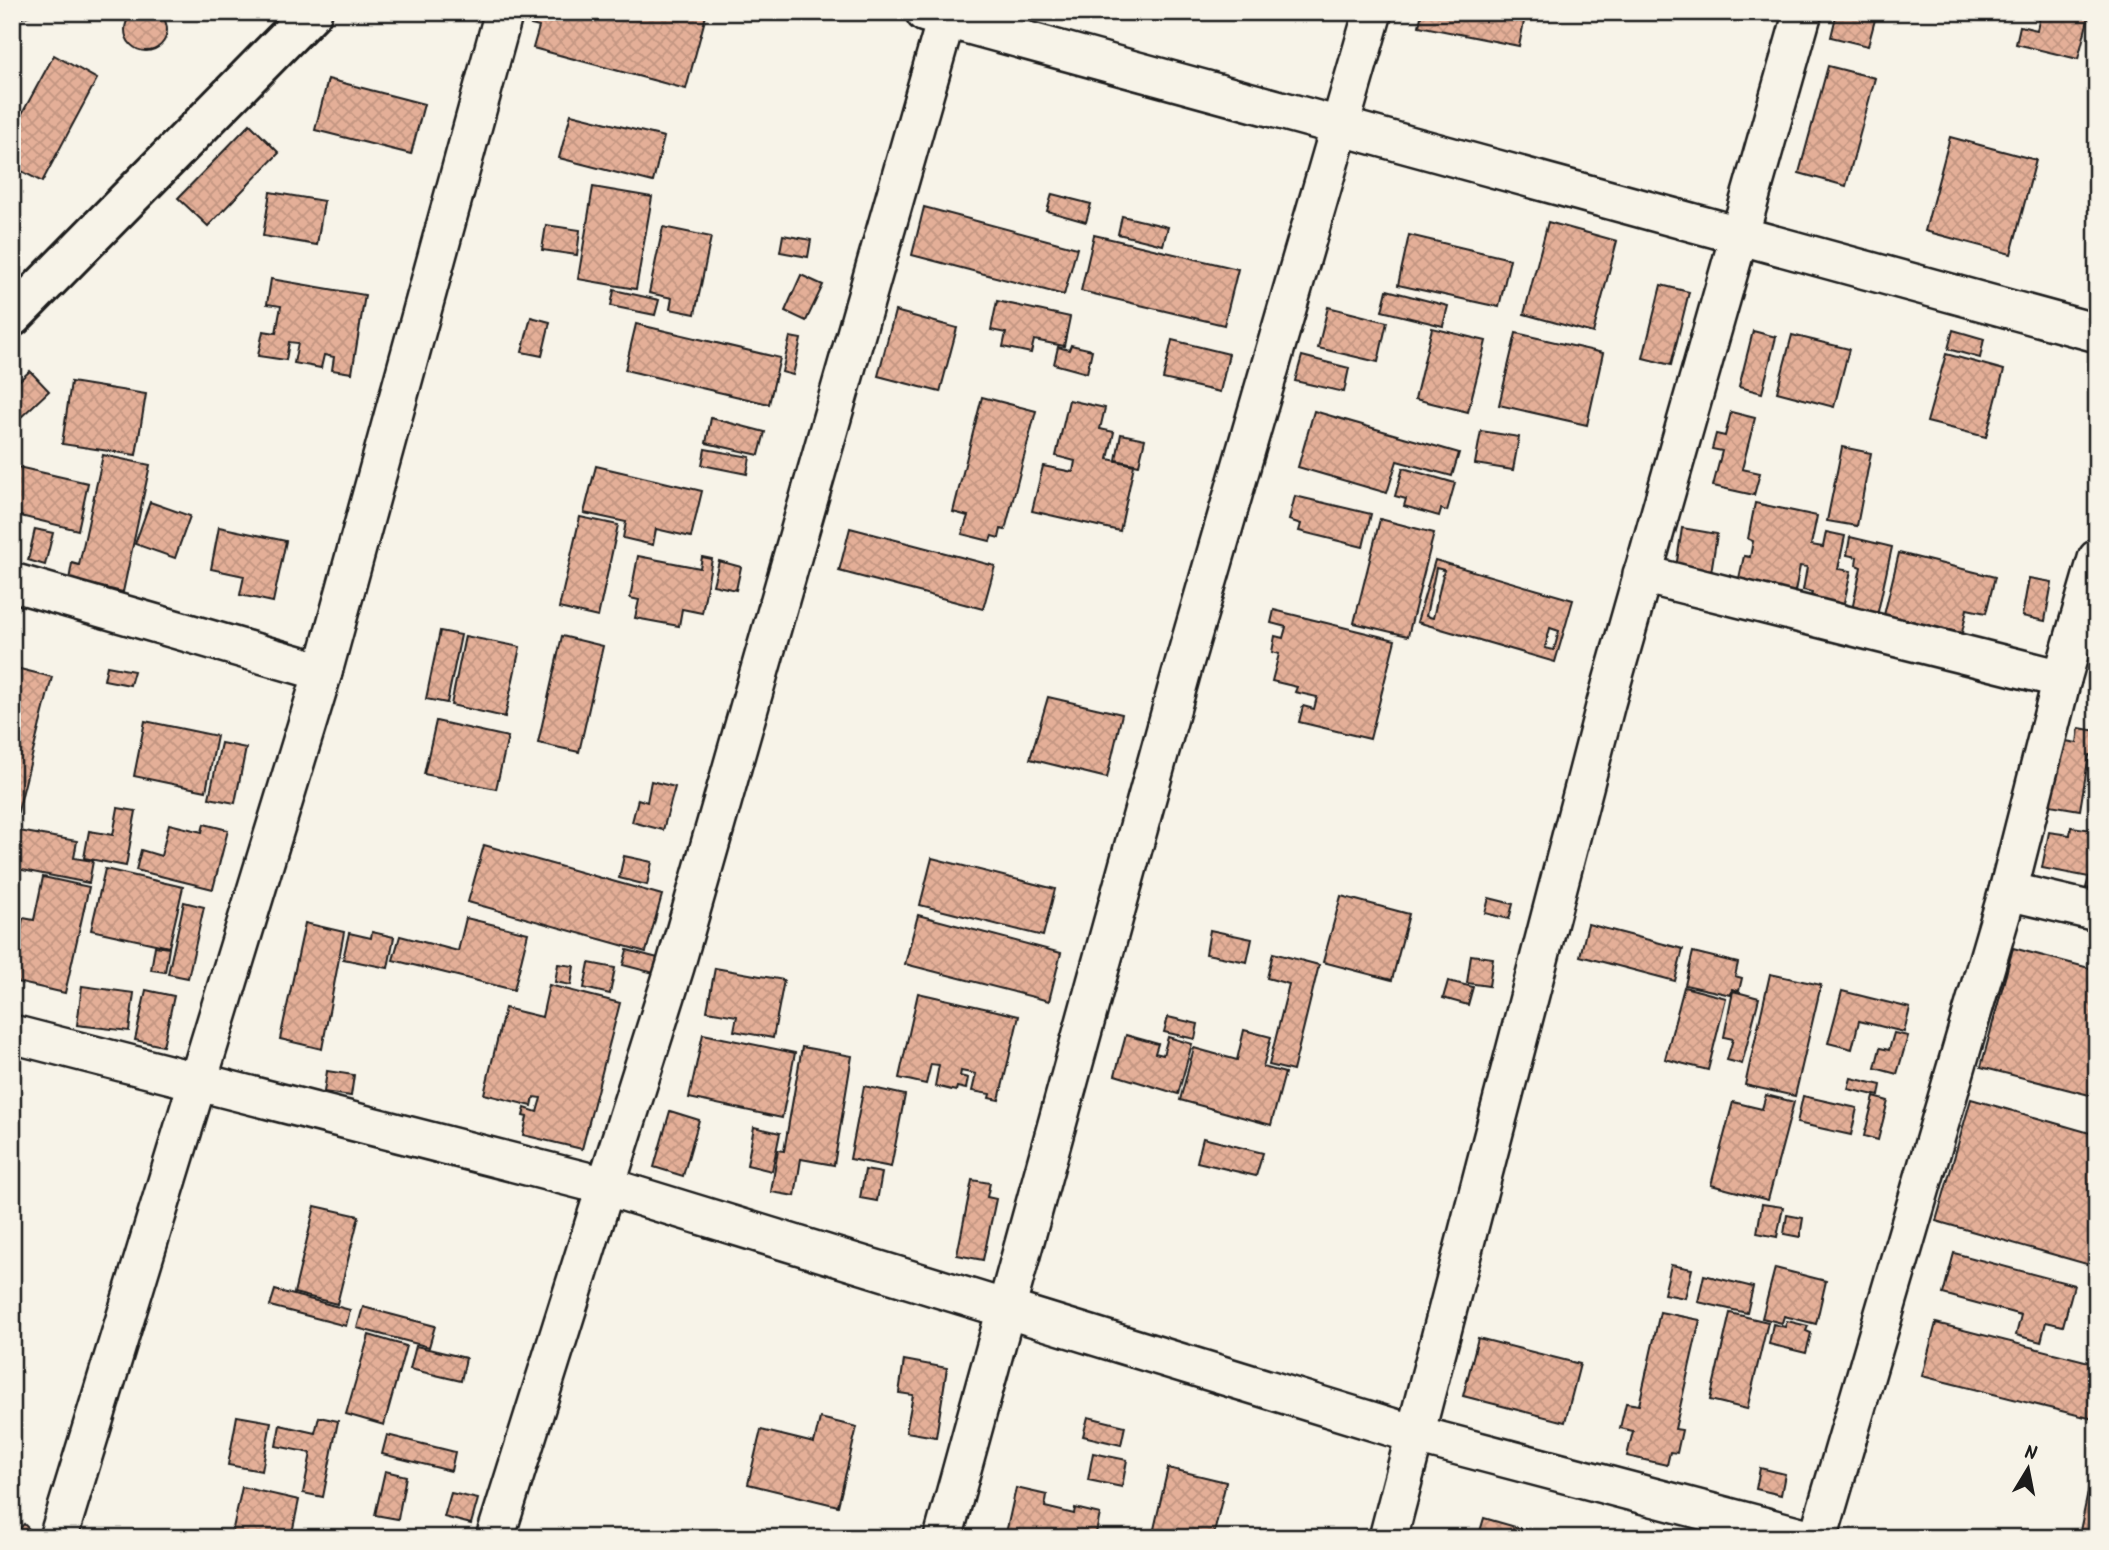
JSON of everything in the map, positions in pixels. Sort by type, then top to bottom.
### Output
[{"type":"street","points":[[12,317],[312,12]]},
{"type":"street","points":[[58,1538],[323,672],[503,12]]},
{"type":"street","points":[[943,1538],[1181,674],[1373,12]]},
{"type":"street","points":[[1388,1538],[1417,1435],[1552,905],[1642,575],[1803,12]]},
{"type":"street","points":[[495,1538],[675,967],[939,14],[2097,333]]},
{"type":"street","points":[[1818,1538],[2008,891],[2062,679],[2097,559]]},
{"type":"street","points":[[1642,575],[2062,679]]},
{"type":"street","points":[[12,582],[323,672]]},
{"type":"street","points":[[2008,891],[2097,912]]},
{"type":"street","points":[[12,1034],[605,1186],[1005,1311],[1417,1435],[1808,1538]]},
{"type":"building","points":[[146,9],[161,15],[167,30],[161,45],[146,51],[131,45],[125,30],[131,15]]},
{"type":"building","points":[[12,12],[39,12],[22,18]]},
{"type":"building","points":[[535,12],[707,12],[686,89],[533,48],[539,27],[531,25]]},
{"type":"building","points":[[1422,12],[1526,12],[1519,46],[1419,26]]},
{"type":"building","points":[[1837,12],[1877,12],[1868,46],[1831,37]]},
{"type":"building","points":[[2041,12],[2090,12],[2078,59],[2016,44],[2020,26],[2037,30]]},
{"type":"building","points":[[54,55],[97,79],[42,182],[12,166],[12,132]]},
{"type":"building","points":[[1828,66],[1875,78],[1846,186],[1799,173]]},
{"type":"building","points":[[328,79],[424,104],[411,154],[315,130]]},
{"type":"building","points":[[571,114],[664,137],[653,182],[559,158]]},
{"type":"building","points":[[250,124],[279,153],[208,226],[178,198]]},
{"type":"building","points":[[1950,137],[2036,160],[2011,254],[1925,231]]},
{"type":"building","points":[[593,187],[652,197],[636,289],[578,279]]},
{"type":"building","points":[[270,192],[324,201],[317,245],[263,236]]},
{"type":"building","points":[[1052,194],[1091,204],[1086,222],[1047,211]]},
{"type":"building","points":[[924,207],[1077,248],[1064,295],[912,255]]},
{"type":"building","points":[[1122,216],[1168,227],[1163,245],[1118,234]]},
{"type":"building","points":[[1548,222],[1617,241],[1593,333],[1524,314]]},
{"type":"building","points":[[546,225],[580,230],[577,255],[542,250]]},
{"type":"building","points":[[663,227],[711,237],[695,314],[670,309],[672,298],[649,293]]},
{"type":"building","points":[[783,235],[811,240],[808,257],[780,252]]},
{"type":"building","points":[[1094,235],[1238,269],[1224,325],[1081,291]]},
{"type":"building","points":[[1409,235],[1510,259],[1499,307],[1398,285]]},
{"type":"building","points":[[801,275],[823,285],[806,321],[785,311]]},
{"type":"building","points":[[271,279],[365,295],[352,373],[332,370],[334,357],[324,355],[321,368],[294,363],[298,343],[289,342],[286,360],[258,356],[263,331],[276,333],[281,306],[267,304]]},
{"type":"building","points":[[1661,285],[1689,292],[1671,365],[1643,358]]},
{"type":"building","points":[[614,290],[659,300],[655,315],[611,306]]},
{"type":"building","points":[[1387,290],[1448,306],[1443,326],[1382,311]]},
{"type":"building","points":[[997,301],[1070,317],[1064,346],[1034,340],[1031,353],[1003,347],[1006,333],[991,330]]},
{"type":"building","points":[[1328,307],[1387,322],[1378,362],[1318,348]]},
{"type":"building","points":[[895,311],[957,328],[940,392],[878,376]]},
{"type":"building","points":[[531,317],[550,322],[542,356],[522,352]]},
{"type":"building","points":[[636,324],[780,358],[769,404],[625,370]]},
{"type":"building","points":[[1432,328],[1486,341],[1468,412],[1415,399]]},
{"type":"building","points":[[1953,330],[1984,339],[1980,358],[1948,349]]},
{"type":"building","points":[[1753,331],[1776,337],[1762,393],[1739,387]]},
{"type":"building","points":[[1516,333],[1603,353],[1587,425],[1499,405]]},
{"type":"building","points":[[1792,335],[1849,349],[1834,407],[1777,392]]},
{"type":"building","points":[[790,337],[801,339],[793,375],[782,372]]},
{"type":"building","points":[[1172,340],[1229,354],[1220,392],[1163,379]]},
{"type":"building","points":[[1071,345],[1092,350],[1087,373],[1054,364],[1058,347],[1069,350]]},
{"type":"building","points":[[1946,354],[2004,370],[1986,437],[1927,422]]},
{"type":"building","points":[[1302,356],[1349,368],[1344,392],[1295,381]]},
{"type":"building","points":[[30,371],[49,391],[19,419],[12,411],[12,387]]},
{"type":"building","points":[[71,382],[146,394],[136,455],[62,444]]},
{"type":"building","points":[[982,397],[1036,411],[1005,530],[1001,529],[999,538],[992,536],[990,541],[962,534],[968,516],[953,512]]},
{"type":"building","points":[[1069,400],[1105,408],[1100,429],[1114,432],[1108,459],[1134,465],[1120,531],[1032,511],[1043,466],[1073,472],[1075,461],[1056,456]]},
{"type":"building","points":[[1314,411],[1459,453],[1452,476],[1397,461],[1387,493],[1298,467]]},
{"type":"building","points":[[1731,412],[1755,418],[1742,469],[1760,473],[1754,495],[1713,486],[1722,451],[1712,449],[1716,434],[1725,436]]},
{"type":"building","points":[[711,418],[765,432],[759,455],[706,443]]},
{"type":"building","points":[[1481,431],[1519,437],[1513,470],[1475,464]]},
{"type":"building","points":[[1121,434],[1145,439],[1139,465],[1116,460]]},
{"type":"building","points":[[1842,447],[1871,453],[1857,526],[1827,521]]},
{"type":"building","points":[[705,449],[750,457],[747,474],[702,465]]},
{"type":"building","points":[[103,455],[150,465],[123,592],[69,580],[72,563],[79,565]]},
{"type":"building","points":[[596,466],[702,491],[691,537],[656,529],[653,545],[623,538],[626,522],[584,513]]},
{"type":"building","points":[[18,467],[88,483],[78,530],[12,514],[12,490]]},
{"type":"building","points":[[1403,468],[1455,483],[1447,511],[1441,509],[1439,516],[1404,506],[1406,499],[1395,496]]},
{"type":"building","points":[[1295,496],[1371,514],[1363,547],[1299,531],[1301,524],[1289,520]]},
{"type":"building","points":[[150,502],[190,516],[175,558],[135,544]]},
{"type":"building","points":[[1755,503],[1817,516],[1811,545],[1823,547],[1826,532],[1845,536],[1838,569],[1851,571],[1842,612],[1809,605],[1812,592],[1803,590],[1807,567],[1800,566],[1795,591],[1801,592],[1799,605],[1738,583],[1744,556],[1750,557],[1753,541],[1748,539]]},
{"type":"building","points":[[580,517],[618,525],[598,617],[559,608]]},
{"type":"building","points":[[1380,519],[1434,533],[1408,636],[1354,623]]},
{"type":"building","points":[[219,527],[286,541],[273,602],[240,595],[244,576],[211,569]]},
{"type":"building","points":[[850,528],[995,566],[983,609],[839,571]]},
{"type":"building","points":[[1682,528],[1717,534],[1711,573],[1676,568]]},
{"type":"building","points":[[35,529],[53,533],[45,565],[28,560]]},
{"type":"building","points":[[1850,537],[1892,547],[1877,616],[1852,610],[1861,567],[1856,565],[1857,557],[1847,555]]},
{"type":"building","points":[[1899,553],[1995,577],[1986,613],[1967,609],[1962,633],[1884,615]]},
{"type":"building","points":[[638,556],[700,568],[702,557],[712,559],[702,613],[682,609],[679,626],[635,618],[639,600],[630,598]]},
{"type":"building","points":[[1435,560],[1573,600],[1555,662],[1417,622]],"holes":[[[1436,568],[1444,570],[1433,618],[1426,616]],[[1550,628],[1559,631],[1554,650],[1545,648]]]},
{"type":"building","points":[[719,561],[741,567],[736,590],[713,585]]},
{"type":"building","points":[[2029,578],[2052,582],[2045,621],[2022,616]]},
{"type":"building","points":[[1274,610],[1395,640],[1370,739],[1299,722],[1303,706],[1314,709],[1317,697],[1295,692],[1297,687],[1272,681],[1279,654],[1272,652],[1275,636],[1283,638],[1286,627],[1271,623]]},
{"type":"building","points":[[440,631],[461,635],[447,703],[426,699]]},
{"type":"building","points":[[465,636],[520,647],[505,717],[451,705]]},
{"type":"building","points":[[562,636],[603,646],[579,752],[538,743]]},
{"type":"building","points":[[107,666],[134,671],[130,685],[104,680]]},
{"type":"building","points":[[12,667],[52,677],[15,823],[12,822]]},
{"type":"building","points":[[1048,697],[1122,714],[1107,778],[1030,759]]},
{"type":"building","points":[[145,721],[217,736],[206,791],[134,776]]},
{"type":"building","points":[[436,721],[508,737],[496,789],[424,774]]},
{"type":"building","points":[[2079,728],[2097,731],[2097,756],[2089,755],[2080,810],[2050,805],[2060,740],[2077,743]]},
{"type":"building","points":[[221,743],[246,748],[235,803],[209,798]]},
{"type":"building","points":[[2097,764],[2097,803],[2091,802]]},
{"type":"building","points":[[651,781],[675,787],[663,830],[632,822],[638,799],[647,802]]},
{"type":"building","points":[[118,808],[136,811],[126,866],[84,858],[89,831],[113,835]]},
{"type":"building","points":[[2096,810],[2097,890],[2086,888],[2089,877],[2042,868],[2049,832],[2070,835],[2071,827],[2092,830]]},
{"type":"building","points":[[169,824],[202,832],[204,824],[228,830],[213,889],[136,870],[141,850],[161,856]]},
{"type":"building","points":[[19,831],[77,841],[74,858],[93,861],[89,883],[12,868]]},
{"type":"building","points":[[484,845],[662,895],[646,952],[468,902]]},
{"type":"building","points":[[624,856],[652,862],[647,885],[619,878]]},
{"type":"building","points":[[932,858],[1055,889],[1043,936],[920,905]]},
{"type":"building","points":[[105,869],[183,887],[169,947],[91,930]]},
{"type":"building","points":[[43,877],[89,887],[65,993],[12,981],[23,918],[34,920]]},
{"type":"building","points":[[1341,896],[1409,914],[1392,980],[1323,962]]},
{"type":"building","points":[[1489,898],[1513,904],[1509,919],[1485,913]]},
{"type":"building","points":[[184,902],[204,907],[188,978],[168,974]]},
{"type":"building","points":[[918,915],[1061,953],[1049,1001],[905,964]]},
{"type":"building","points":[[466,918],[528,933],[514,990],[393,960],[400,936],[458,951]]},
{"type":"building","points":[[305,923],[344,932],[322,1049],[280,1039]]},
{"type":"building","points":[[1588,924],[1683,949],[1675,981],[1580,956]]},
{"type":"building","points":[[1210,930],[1252,939],[1247,962],[1206,954]]},
{"type":"building","points":[[372,932],[394,937],[388,968],[343,959],[349,933],[371,938]]},
{"type":"building","points":[[155,946],[169,948],[165,972],[151,970]]},
{"type":"building","points":[[2013,948],[2097,970],[2097,1097],[1981,1067]]},
{"type":"building","points":[[627,950],[658,958],[654,973],[623,965]]},
{"type":"building","points":[[1693,952],[1738,963],[1735,976],[1742,978],[1739,991],[1732,989],[1731,995],[1685,985]]},
{"type":"building","points":[[1273,953],[1319,965],[1293,1071],[1269,1065],[1289,984],[1267,978]]},
{"type":"building","points":[[1471,955],[1493,958],[1489,986],[1467,983]]},
{"type":"building","points":[[589,963],[615,968],[610,994],[584,988]]},
{"type":"building","points":[[558,964],[574,966],[571,985],[555,982]]},
{"type":"building","points":[[715,968],[784,980],[773,1038],[734,1031],[737,1016],[707,1011]]},
{"type":"building","points":[[1770,974],[1821,985],[1795,1096],[1745,1085]]},
{"type":"building","points":[[1448,981],[1473,987],[1468,1005],[1443,998]]},
{"type":"building","points":[[549,985],[620,1003],[582,1149],[523,1135],[527,1117],[523,1116],[525,1108],[537,1112],[541,1098],[534,1097],[532,1106],[484,1094],[505,1008],[542,1017]]},
{"type":"building","points":[[82,986],[134,993],[129,1031],[77,1025]]},
{"type":"building","points":[[1684,987],[1726,998],[1708,1070],[1665,1059]]},
{"type":"building","points":[[146,990],[174,996],[163,1046],[135,1040]]},
{"type":"building","points":[[1733,991],[1759,998],[1742,1064],[1727,1060],[1733,1039],[1724,1037]]},
{"type":"building","points":[[1842,991],[1910,1008],[1904,1032],[1859,1021],[1852,1049],[1828,1043]]},
{"type":"building","points":[[918,993],[1019,1016],[999,1100],[989,1098],[990,1094],[972,1091],[976,1074],[961,1071],[960,1076],[968,1078],[966,1089],[957,1087],[956,1091],[935,1086],[939,1065],[931,1064],[926,1084],[899,1078]]},
{"type":"building","points":[[1168,1017],[1198,1024],[1195,1039],[1164,1032]]},
{"type":"building","points":[[1244,1030],[1271,1037],[1263,1067],[1285,1073],[1271,1125],[1180,1100],[1194,1048],[1237,1060]]},
{"type":"building","points":[[1894,1033],[1908,1036],[1897,1074],[1875,1068],[1880,1048],[1889,1050]]},
{"type":"building","points":[[703,1034],[795,1053],[782,1118],[689,1098]]},
{"type":"building","points":[[1126,1035],[1158,1044],[1155,1053],[1163,1055],[1168,1037],[1192,1044],[1178,1094],[1115,1075]]},
{"type":"building","points":[[802,1047],[852,1056],[834,1165],[801,1159],[795,1196],[771,1192],[778,1150],[784,1151]]},
{"type":"building","points":[[327,1071],[354,1075],[351,1096],[324,1092]]},
{"type":"building","points":[[1851,1078],[1881,1085],[1879,1096],[1848,1089]]},
{"type":"building","points":[[864,1086],[905,1095],[891,1167],[850,1159]]},
{"type":"building","points":[[1766,1095],[1794,1102],[1768,1200],[1711,1185],[1733,1102],[1762,1109]]},
{"type":"building","points":[[1803,1096],[1857,1108],[1851,1135],[1797,1123]]},
{"type":"building","points":[[1874,1097],[1888,1101],[1878,1140],[1864,1136]]},
{"type":"building","points":[[1971,1099],[2097,1135],[2097,1267],[1936,1221]]},
{"type":"building","points":[[670,1111],[699,1120],[683,1176],[654,1167]]},
{"type":"building","points":[[754,1127],[780,1133],[772,1171],[747,1165]]},
{"type":"building","points":[[1203,1138],[1263,1153],[1256,1176],[1197,1162]]},
{"type":"building","points":[[865,1170],[882,1173],[877,1201],[860,1198]]},
{"type":"building","points":[[972,1180],[990,1183],[987,1197],[996,1199],[983,1260],[957,1255]]},
{"type":"building","points":[[1762,1204],[1783,1207],[1777,1237],[1757,1233]]},
{"type":"building","points":[[315,1206],[359,1216],[337,1304],[294,1293]]},
{"type":"building","points":[[1787,1215],[1803,1218],[1800,1237],[1784,1234]]},
{"type":"building","points":[[1954,1253],[2074,1285],[2063,1326],[2046,1322],[2041,1342],[2016,1335],[2021,1315],[1943,1294]]},
{"type":"building","points":[[1671,1265],[1692,1269],[1685,1298],[1664,1294]]},
{"type":"building","points":[[1775,1268],[1826,1281],[1816,1324],[1784,1316],[1782,1323],[1762,1318]]},
{"type":"building","points":[[1704,1275],[1753,1287],[1747,1313],[1698,1302]]},
{"type":"building","points":[[275,1290],[350,1310],[346,1326],[270,1306]]},
{"type":"building","points":[[363,1307],[435,1326],[429,1347],[357,1328]]},
{"type":"building","points":[[1660,1312],[1700,1320],[1675,1429],[1682,1430],[1677,1453],[1670,1452],[1667,1465],[1627,1456],[1633,1431],[1620,1428],[1626,1403],[1639,1405]]},
{"type":"building","points":[[1730,1313],[1768,1322],[1747,1409],[1710,1400]]},
{"type":"building","points":[[1787,1321],[1808,1326],[1806,1331],[1811,1333],[1806,1353],[1769,1344],[1773,1324],[1785,1327]]},
{"type":"building","points":[[1936,1323],[2097,1364],[2097,1420],[1922,1376]]},
{"type":"building","points":[[369,1335],[406,1346],[384,1425],[346,1414]]},
{"type":"building","points":[[1478,1338],[1580,1364],[1565,1422],[1463,1396]]},
{"type":"building","points":[[416,1346],[466,1358],[461,1381],[410,1369]]},
{"type":"building","points":[[904,1360],[947,1368],[936,1437],[906,1432],[913,1395],[899,1393]]},
{"type":"building","points":[[237,1416],[271,1422],[262,1471],[228,1465]]},
{"type":"building","points":[[319,1417],[338,1421],[323,1497],[303,1493],[311,1453],[276,1446],[280,1425],[315,1433]]},
{"type":"building","points":[[1088,1417],[1125,1426],[1121,1445],[1083,1436]]},
{"type":"building","points":[[820,1418],[857,1427],[838,1506],[748,1484],[761,1430],[814,1443]]},
{"type":"building","points":[[387,1435],[455,1452],[451,1471],[382,1454]]},
{"type":"building","points":[[2097,1449],[2097,1534],[2080,1531]]},
{"type":"building","points":[[1093,1453],[1127,1460],[1122,1487],[1088,1480]]},
{"type":"building","points":[[1168,1468],[1226,1482],[1213,1538],[1152,1538]]},
{"type":"building","points":[[1760,1468],[1785,1474],[1781,1495],[1756,1489]]},
{"type":"building","points":[[385,1471],[406,1476],[398,1519],[375,1515]]},
{"type":"building","points":[[242,1487],[299,1500],[291,1538],[253,1538],[232,1533]]},
{"type":"building","points":[[1016,1488],[1047,1495],[1045,1507],[1074,1514],[1075,1508],[1100,1514],[1095,1538],[1013,1538],[1014,1535],[1006,1533]]},
{"type":"building","points":[[451,1493],[478,1499],[471,1524],[444,1517]]},
{"type":"building","points":[[1484,1518],[1547,1536],[1478,1538]]},
{"type":"building","points":[[24,1524],[36,1536],[35,1538],[12,1536]]}]
